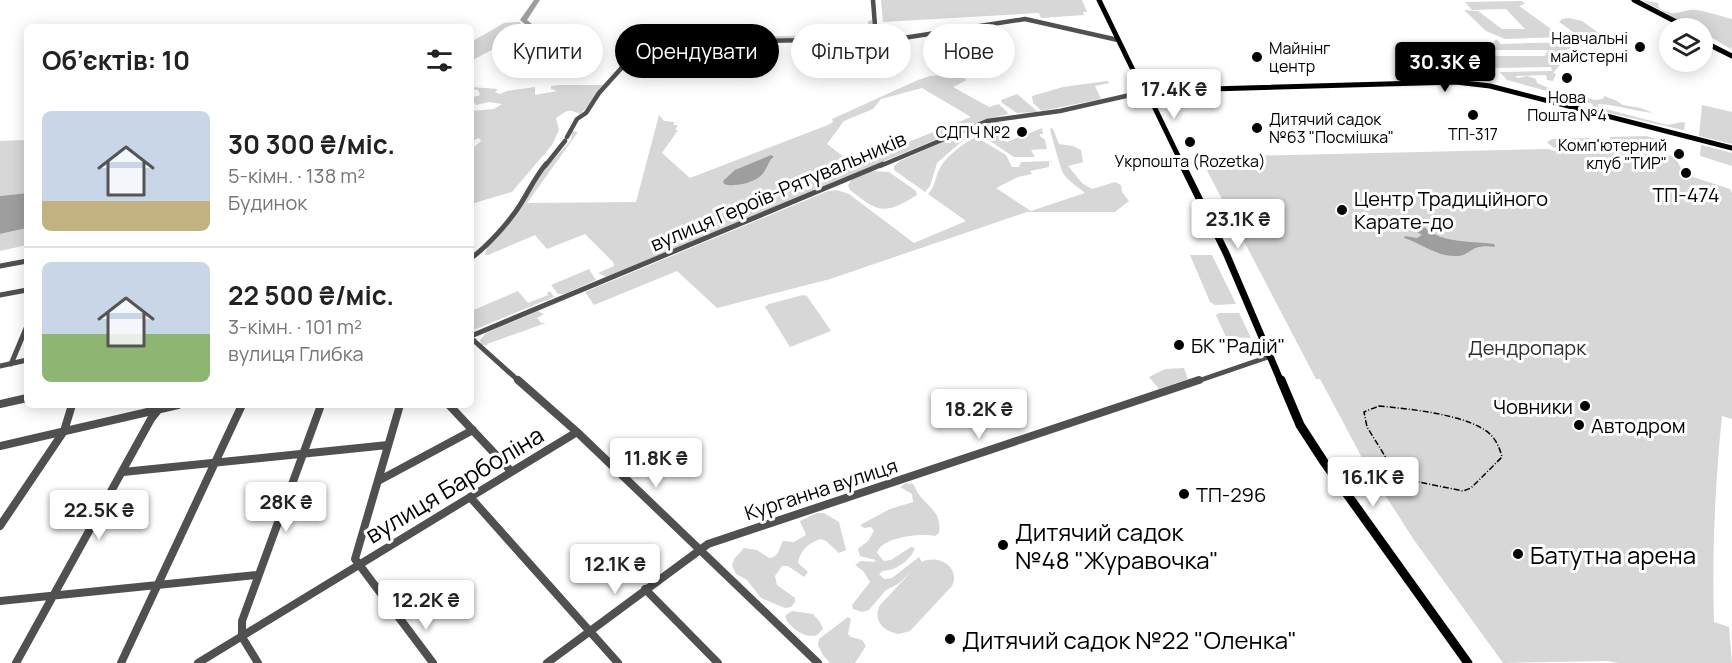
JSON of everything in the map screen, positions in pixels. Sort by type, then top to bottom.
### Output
[{"type":"main road","points":[[1099,0],[1226,253],[1300,425],[1468,663]]},
{"type":"main road","points":[[1626,0],[1660,18]]},
{"type":"main road","points":[[1634,0],[1669,18]]},
{"type":"main road","points":[[1713,44],[1732,52]]},
{"type":"main road","points":[[1713,46],[1732,57]]},
{"type":"main road","name":"вулиця Героїв-Рятувальників","points":[[1146,91],[1456,82],[1490,86],[1732,148]]},
{"type":"street","points":[[873,0],[875,24]]},
{"type":"street","points":[[911,37],[1025,19],[1102,38],[1118,39]]},
{"type":"street","points":[[474,256],[519,207],[533,180],[556,153],[577,119],[586,113],[599,93],[642,47],[660,42],[791,40]]},
{"type":"street","name":"вулиця Героїв-Рятувальників","points":[[474,336],[987,121],[1060,111],[1146,91]]},
{"type":"street","points":[[0,266],[24,262]]},
{"type":"street","points":[[1,296],[24,291]]},
{"type":"street","points":[[11,364],[24,333]]},
{"type":"street","points":[[474,340],[577,432],[818,663]]},
{"type":"street","name":"Курганна вулиця","points":[[547,663],[645,588],[699,549],[711,543],[1271,356]]},
{"type":"street","points":[[0,366],[24,361]]},
{"type":"street","points":[[0,404],[24,399]]},
{"type":"street","points":[[0,526],[64,431],[71,408]]},
{"type":"street","points":[[0,446],[156,408]]},
{"type":"street","points":[[16,663],[159,408]]},
{"type":"street","points":[[121,663],[156,584],[241,408]]},
{"type":"street","points":[[258,663],[242,637],[242,621],[320,408]]},
{"type":"street","points":[[399,408],[356,559],[433,663]]},
{"type":"street","points":[[452,408],[511,471]]},
{"type":"street","points":[[378,481],[473,430]]},
{"type":"street","name":"вулиця Барболіна","points":[[198,663],[577,432]]},
{"type":"street","points":[[123,472],[388,445]]},
{"type":"street","points":[[470,497],[618,663]]},
{"type":"street","points":[[0,601],[257,575]]},
{"type":"street","points":[[645,588],[718,663]]},
{"type":"green space","points":[[881,0],[1082,0],[1087,12],[1083,12],[1084,15],[1041,18],[1039,13],[883,22]]},
{"type":"green space","points":[[1642,0],[1658,3],[1659,8],[1668,12],[1704,11],[1732,19],[1732,48],[1730,47],[1732,50],[1713,38],[1713,18],[1675,18]]},
{"type":"green space","points":[[1522,1],[1525,4],[1519,6],[1562,37],[1505,39],[1486,31],[1464,10],[1478,11],[1502,29],[1525,29],[1506,9],[1472,10],[1465,2]]},
{"type":"green space","points":[[1569,18],[1582,21],[1603,36],[1603,41],[1583,39],[1559,22]]},
{"type":"green space","points":[[519,22],[522,24],[502,24]]},
{"type":"green space","points":[[492,30],[492,50],[474,59],[474,40]]},
{"type":"green space","points":[[779,36],[791,36],[791,38],[779,38]]},
{"type":"green space","points":[[1496,39],[1501,44],[1574,42],[1577,50],[1567,49],[1560,65],[1553,73],[1556,74],[1553,81],[1547,80],[1546,75],[1515,76],[1536,79],[1537,83],[1556,91],[1554,93],[1507,80],[1500,72],[1552,71],[1551,67],[1491,68],[1479,56],[1545,56],[1548,50],[1480,50],[1483,46],[1492,45]]},
{"type":"green space","points":[[963,78],[967,80],[953,87],[989,107],[999,104],[1009,114],[983,120],[606,277],[598,273],[614,266],[613,262],[585,234],[547,249],[535,235],[485,255],[487,247],[535,180],[571,140],[572,131],[578,132],[527,203],[636,202],[659,115],[664,121],[675,122],[673,125],[678,125],[675,130],[678,130],[662,153],[690,178],[828,125],[833,122],[832,119],[918,80]],"holes":[[[922,88],[971,117],[853,164],[827,144],[844,121],[873,109],[881,99]],[[774,157],[753,180],[734,186],[742,174],[755,162]]]},
{"type":"green space","points":[[1107,81],[1110,83],[1095,86],[1101,99],[1042,111],[1033,103],[1032,96],[1063,87]]},
{"type":"green space","points":[[604,85],[581,114],[568,111],[556,118],[559,130],[552,145],[512,192],[474,203],[474,147],[481,141],[479,138],[474,140],[474,111],[494,109],[502,104],[489,102],[476,105],[474,97],[480,95],[474,87],[498,89],[495,92],[500,94],[535,87],[535,95],[557,91],[551,89],[551,86]]},
{"type":"green space","points":[[1017,94],[1038,112],[1017,113],[1002,103],[1001,100]]},
{"type":"green space","points":[[1570,94],[1578,94],[1594,100],[1603,99],[1604,96],[1623,105],[1653,113],[1598,104],[1598,107],[1667,125],[1683,122],[1685,123],[1684,130],[1687,131],[1587,108],[1592,107],[1593,104],[1575,99]]},
{"type":"green space","points":[[1702,105],[1732,112],[1732,144],[1699,136]]},
{"type":"green space","points":[[997,121],[1008,127],[1001,131],[1002,136],[999,137],[1007,142],[1042,128],[1043,134],[1040,136],[1045,140],[1047,149],[1031,150],[1035,157],[1014,157],[972,129]]},
{"type":"green space","points":[[1050,128],[1053,129],[1059,144],[1081,150],[1083,162],[1068,166],[1082,183],[1092,189],[1115,182],[1121,185],[1122,192],[1129,201],[1115,212],[1027,212],[830,279],[717,308],[677,271],[594,305],[585,292],[828,191],[837,190],[849,194],[914,243],[966,221],[928,194],[946,159],[976,137],[1006,155],[1012,167],[1019,167],[1021,162],[1053,161],[1049,162],[1049,167],[1030,171],[1032,174],[1018,177],[996,188],[1031,211],[1085,193],[1063,173]]},
{"type":"green space","points":[[967,131],[968,136],[937,163],[930,186],[925,192],[894,170],[894,166],[900,161]]},
{"type":"green space","points":[[1647,136],[1659,140],[1664,145],[1626,149],[1607,141],[1611,137]]},
{"type":"green space","points":[[1588,138],[1600,141],[1604,147],[1566,151],[1547,142],[1552,139]]},
{"type":"green space","points":[[24,140],[24,193],[0,196],[0,141]]},
{"type":"green space","points":[[1701,145],[1732,153],[1732,166],[1700,156]]},
{"type":"green space","name":"Дендропарк","points":[[1549,149],[1578,154],[1631,150],[1662,153],[1674,158],[1684,174],[1730,189],[1732,193],[1732,419],[1722,416],[1713,571],[1714,622],[1729,627],[1732,663],[1619,663],[1608,661],[1503,663],[1414,540],[1367,467],[1320,379],[1316,379],[1200,157]]},
{"type":"green space","points":[[871,171],[889,172],[916,191],[917,195],[896,206],[881,209],[875,207],[850,190],[848,185],[852,179]]},
{"type":"green space","points":[[24,229],[24,246],[0,251],[0,234]]},
{"type":"green space","points":[[1190,255],[1212,255],[1236,304],[1215,305],[1210,302]]},
{"type":"green space","points":[[589,269],[596,280],[564,294],[558,294],[551,285]]},
{"type":"green space","points":[[518,291],[528,303],[548,295],[550,291],[554,297],[474,330],[474,310]]},
{"type":"green space","points":[[803,295],[807,296],[831,331],[790,347],[765,307]]},
{"type":"green space","points":[[538,311],[544,314],[537,318],[541,323],[546,323],[487,344],[487,346],[481,344],[480,340],[486,333]]},
{"type":"green space","points":[[1239,313],[1251,338],[1226,337],[1216,315]]},
{"type":"green space","points":[[1184,368],[1188,379],[1159,389],[1149,377],[1165,369]]},
{"type":"green space","points":[[906,483],[913,484],[919,495],[935,512],[939,521],[939,533],[935,536],[902,537],[886,543],[877,553],[884,561],[891,560],[911,547],[915,548],[903,563],[879,574],[884,579],[892,578],[919,557],[922,562],[935,560],[946,564],[951,568],[954,579],[952,586],[910,631],[899,634],[881,625],[877,616],[878,611],[880,605],[912,571],[898,584],[886,590],[869,610],[862,612],[853,609],[852,605],[870,582],[864,572],[855,565],[861,561],[874,562],[876,560],[860,556],[858,549],[868,541],[874,531],[871,527],[864,528],[860,525],[890,509],[913,502],[912,494],[900,487]]},
{"type":"green space","points":[[817,513],[824,513],[839,522],[846,550],[839,553],[826,541],[820,539],[812,543],[805,548],[799,558],[798,563],[808,572],[804,577],[788,566],[782,566],[775,576],[777,585],[795,598],[791,607],[785,608],[761,598],[747,580],[736,574],[732,566],[734,559],[744,548],[757,550],[769,558],[775,556],[783,541],[794,542],[806,535],[800,521]]},
{"type":"green space","points":[[792,611],[813,614],[823,629],[817,635],[803,634],[790,625],[785,616]]},
{"type":"green space","points":[[848,617],[851,619],[848,634],[862,640],[866,646],[855,663],[830,663],[818,645],[819,639]]},
{"type":"shaded area","points":[[771,155],[774,157],[757,179],[739,185],[724,184],[723,181],[735,170]]},
{"type":"shaded area","points":[[24,193],[24,229],[0,234],[0,196]]},
{"type":"shaded area","points":[[1398,217],[1415,222],[1441,237],[1494,244],[1495,247],[1475,248],[1460,256],[1441,254],[1404,238],[1405,236],[1417,238],[1422,235],[1414,230],[1397,226],[1394,222]]},
{"type":"waterway","points":[[529,24],[523,20],[537,0]]},
{"type":"railway","points":[[1379,406],[1439,414],[1470,422],[1492,436],[1502,457],[1471,488],[1463,491],[1414,481],[1393,469],[1367,427],[1364,412],[1379,406]]},
{"type":"place","name":"Навчальні майстерні","points":[[1640,47]]},
{"type":"place","name":"Майнінг центр","points":[[1257,57]]},
{"type":"place","name":"Нова Пошта №4","points":[[1567,78]]},
{"type":"place","name":"ТП-317","points":[[1473,115]]},
{"type":"place","name":"Дитячий садок №63 \"Посмішка\"","points":[[1257,128]]},
{"type":"place","name":"СДПЧ №2","points":[[1022,132]]},
{"type":"place","name":"Укрпошта (Rozetka)","points":[[1190,142]]},
{"type":"place","name":"Комп'ютерний клуб \"ТИР\"","points":[[1679,154]]},
{"type":"place","name":"ТП-474","points":[[1686,173]]},
{"type":"place","name":"Центр Традиційного Карате-до","points":[[1342,210]]},
{"type":"place","name":"БК \"Радій\"","points":[[1179,345]]},
{"type":"place","name":"Човники","points":[[1585,406]]},
{"type":"place","name":"Автодром","points":[[1579,425]]},
{"type":"place","name":"ТП-296","points":[[1184,494]]},
{"type":"place","name":"Дитячий садок №48 \"Журавочка\"","points":[[1003,545]]},
{"type":"place","name":"Батутна арена","points":[[1518,554]]},
{"type":"place","name":"Дитячий садок №22 \"Оленка\"","points":[[950,639]]}]
